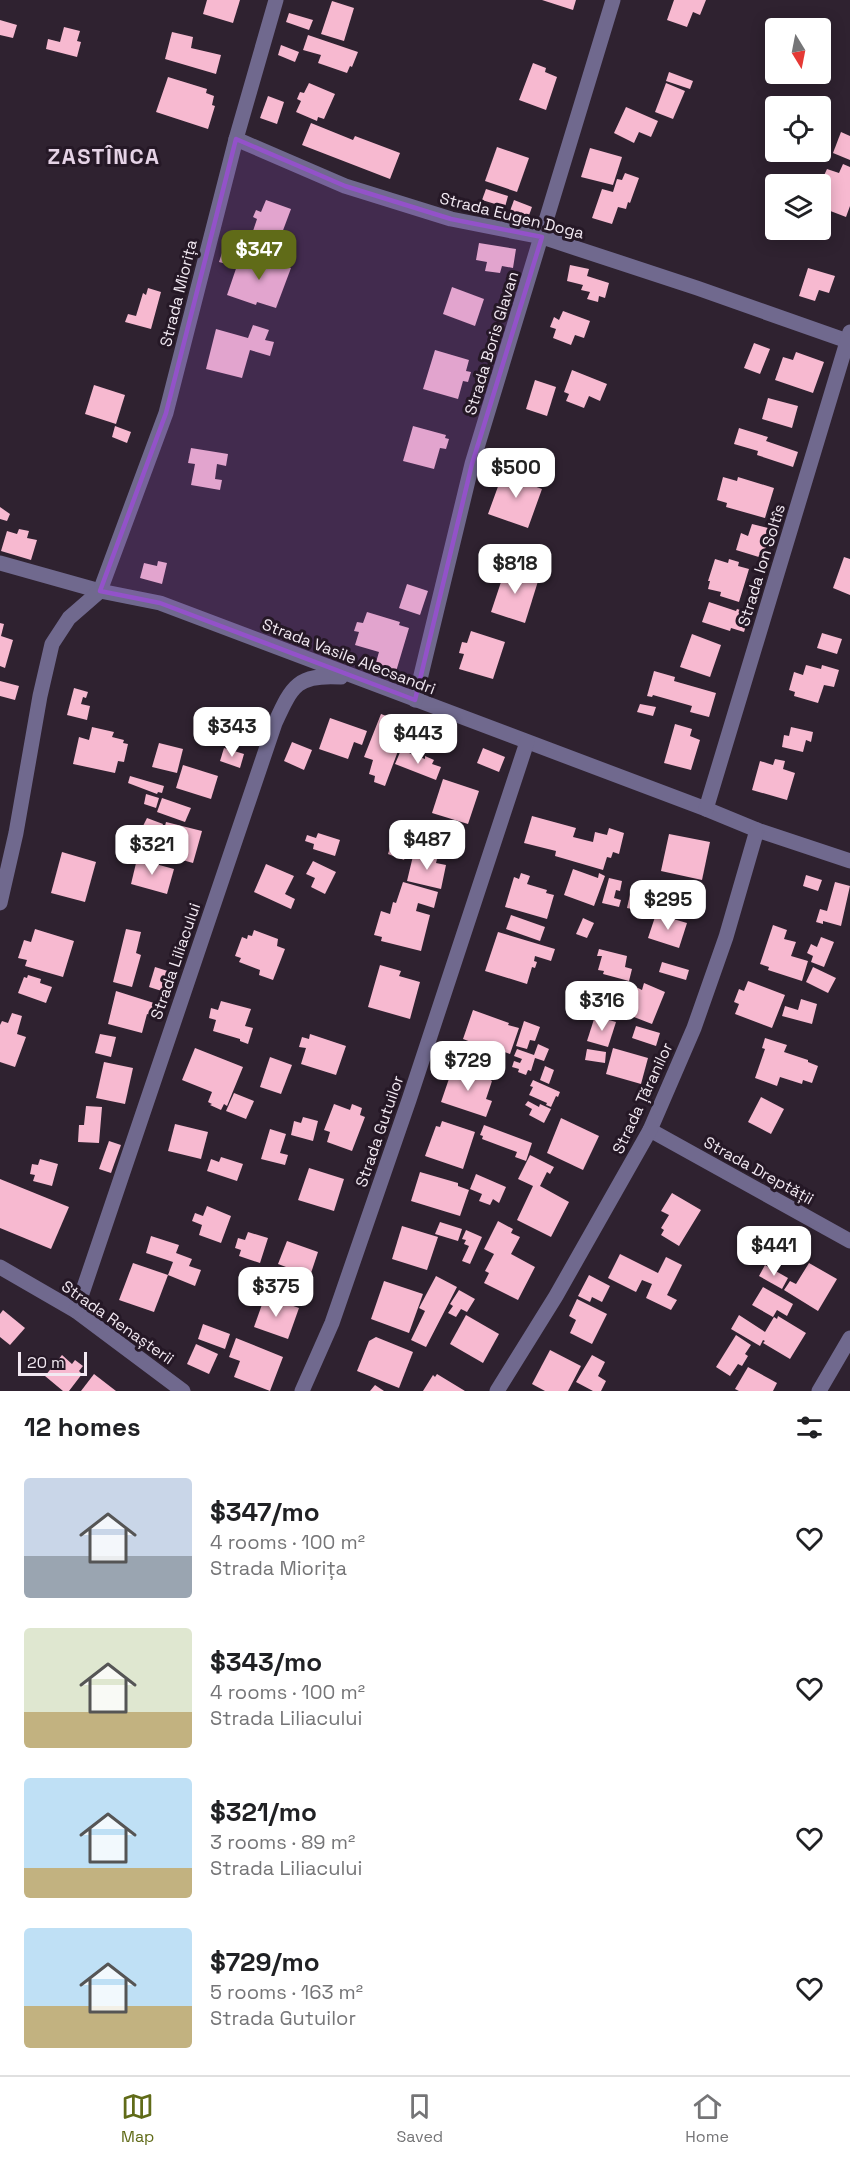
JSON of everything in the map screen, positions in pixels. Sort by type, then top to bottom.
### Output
[{"type":"street","name":"Strada Miorița","points":[[100,591],[166,412],[236,139],[276,0]]},
{"type":"street","name":"Strada Boris Glavan","points":[[415,700],[472,464],[613,0]]},
{"type":"street","name":"Strada Eugen Doga","points":[[236,139],[345,186],[451,219],[542,237],[849,338]]},
{"type":"street","name":"Strada Ion Soltîs","points":[[706,809],[849,338]]},
{"type":"street","name":"Strada Vasile Alecsandri","points":[[0,562],[100,591],[160,603],[757,830],[850,861]]},
{"type":"street","points":[[0,903],[16,833],[40,696],[52,644],[69,618],[100,591]]},
{"type":"street","name":"Strada Liliacului","points":[[76,1311],[275,723],[287,697],[301,681],[322,676],[356,677]]},
{"type":"street","name":"Strada Gutuilor","points":[[302,1391],[339,1301],[409,1100],[527,742]]},
{"type":"street","name":"Strada Țăranilor","points":[[496,1391],[556,1296],[650,1130],[694,1028],[726,937],[757,830]]},
{"type":"street","name":"Strada Dreptății","points":[[650,1130],[850,1241]]},
{"type":"street","name":"Strada Renașterii","points":[[0,1267],[76,1311],[183,1391]]},
{"type":"street","points":[[819,1391],[850,1338]]},
{"type":"highlighted area","points":[[236,139],[345,186],[451,219],[542,237],[472,464],[415,700],[160,603],[100,591],[166,413]]},
{"type":"building","points":[[207,0],[240,0],[233,23],[203,14]]},
{"type":"building","points":[[542,0],[576,0],[573,10]]},
{"type":"building","points":[[674,0],[706,0],[700,15],[693,12],[687,27],[667,20]]},
{"type":"building","points":[[332,1],[354,8],[344,41],[321,34]]},
{"type":"building","points":[[289,13],[313,20],[309,30],[286,22]]},
{"type":"building","points":[[0,20],[17,25],[13,38],[0,35]]},
{"type":"building","points":[[64,27],[80,31],[77,41],[81,42],[77,57],[46,49],[48,39],[60,42]]},
{"type":"building","points":[[172,32],[193,37],[191,48],[221,55],[216,74],[165,59]]},
{"type":"building","points":[[308,35],[358,52],[347,73],[318,63],[321,55],[303,50]]},
{"type":"building","points":[[281,45],[299,52],[295,62],[278,55]]},
{"type":"building","points":[[533,63],[546,68],[545,72],[557,77],[546,110],[519,100]]},
{"type":"building","points":[[669,72],[693,81],[690,89],[666,81]]},
{"type":"building","points":[[168,77],[207,89],[206,93],[214,96],[212,105],[215,106],[208,129],[156,112]]},
{"type":"building","points":[[309,83],[335,94],[324,119],[318,117],[317,121],[296,112],[301,101],[297,99],[300,92],[304,93]]},
{"type":"building","points":[[666,83],[685,91],[673,119],[655,112]]},
{"type":"building","points":[[268,96],[284,102],[277,124],[260,118]]},
{"type":"building","points":[[626,107],[658,121],[651,137],[639,132],[634,143],[614,133]]},
{"type":"building","points":[[311,123],[353,140],[355,136],[400,153],[390,179],[302,145]]},
{"type":"building","points":[[841,132],[850,136],[850,160],[833,153]]},
{"type":"building","points":[[497,147],[529,158],[517,192],[485,181]]},
{"type":"building","points":[[590,148],[622,157],[613,185],[581,177]]},
{"type":"building","points":[[843,164],[850,167],[850,206],[846,217],[831,211],[831,174],[825,174],[827,169],[839,173]]},
{"type":"building","points":[[625,173],[639,178],[626,209],[618,207],[612,224],[592,218],[602,189],[613,192],[617,179],[622,180]]},
{"type":"building","points":[[486,189],[508,196],[505,207],[482,200]]},
{"type":"building","points":[[266,200],[291,209],[279,241],[253,231],[257,219],[253,217],[256,210],[261,212]]},
{"type":"building","points":[[514,200],[532,207],[528,218],[510,211]]},
{"type":"building","points":[[226,241],[241,246],[234,266],[219,262]]},
{"type":"building","points":[[479,243],[516,249],[513,268],[502,266],[500,273],[485,271],[487,262],[476,260]]},
{"type":"building","points":[[241,254],[257,260],[258,256],[291,268],[276,308],[257,302],[256,305],[227,295]]},
{"type":"building","points":[[570,265],[589,269],[587,276],[609,283],[605,298],[599,296],[598,302],[587,299],[590,292],[581,290],[583,285],[567,281]]},
{"type":"building","points":[[808,268],[835,276],[829,293],[819,290],[815,301],[799,296]]},
{"type":"building","points":[[452,287],[484,299],[475,326],[443,314]]},
{"type":"building","points":[[148,288],[161,292],[151,329],[125,322],[128,314],[136,316],[143,293],[146,295]]},
{"type":"building","points":[[563,311],[590,321],[584,338],[575,335],[571,345],[553,338],[556,329],[550,327],[554,317],[559,320]]},
{"type":"building","points":[[253,325],[269,330],[265,340],[274,342],[270,356],[250,350],[242,378],[206,369],[216,329],[248,338]]},
{"type":"building","points":[[754,343],[770,349],[760,374],[744,368]]},
{"type":"building","points":[[435,350],[469,360],[466,371],[471,372],[468,382],[463,381],[458,399],[423,389]]},
{"type":"building","points":[[796,352],[824,362],[813,393],[775,380],[783,357],[793,360]]},
{"type":"building","points":[[572,370],[607,384],[600,401],[589,396],[584,408],[566,401],[569,394],[564,392]]},
{"type":"building","points":[[535,380],[556,387],[547,416],[526,409]]},
{"type":"building","points":[[94,385],[125,395],[116,424],[85,414]]},
{"type":"building","points":[[768,398],[798,406],[792,428],[762,419]]},
{"type":"building","points":[[115,426],[131,432],[127,443],[112,437]]},
{"type":"building","points":[[413,426],[446,435],[445,438],[449,439],[446,449],[440,448],[434,469],[403,461]]},
{"type":"building","points":[[739,428],[768,437],[766,441],[798,452],[793,467],[757,455],[758,451],[734,444]]},
{"type":"building","points":[[191,448],[228,454],[226,466],[217,464],[215,479],[222,480],[220,490],[191,485],[195,464],[188,463]]},
{"type":"building","points":[[504,470],[522,476],[523,473],[534,476],[531,485],[542,489],[528,528],[488,514]]},
{"type":"building","points":[[723,477],[737,481],[738,477],[774,488],[765,518],[726,507],[727,503],[717,500]]},
{"type":"building","points":[[0,507],[10,514],[7,521],[0,519]]},
{"type":"building","points":[[752,524],[776,530],[772,542],[768,541],[762,558],[736,550],[741,533],[748,536]]},
{"type":"building","points":[[19,529],[29,531],[27,538],[37,540],[31,560],[1,551],[7,531],[17,534]]},
{"type":"building","points":[[844,557],[850,559],[850,595],[833,588]]},
{"type":"building","points":[[715,559],[728,563],[729,559],[739,562],[738,566],[749,569],[739,602],[720,596],[721,592],[708,589],[710,581],[708,581]]},
{"type":"building","points":[[158,561],[167,563],[162,584],[140,578],[144,563],[157,566]]},
{"type":"building","points":[[506,567],[539,578],[525,623],[491,612]]},
{"type":"building","points":[[407,584],[428,591],[420,615],[399,608]]},
{"type":"building","points":[[709,602],[750,613],[744,632],[731,628],[730,631],[702,622]]},
{"type":"building","points":[[367,612],[400,622],[399,625],[409,628],[395,675],[374,669],[379,652],[355,645],[359,632],[354,631],[357,622],[363,623]]},
{"type":"building","points":[[0,623],[4,624],[1,636],[13,640],[5,668],[0,666]]},
{"type":"building","points":[[471,631],[505,642],[493,679],[459,669],[464,654],[459,653],[462,642],[467,643]]},
{"type":"building","points":[[822,633],[842,639],[837,654],[817,648]]},
{"type":"building","points":[[692,634],[721,645],[710,677],[680,667]]},
{"type":"building","points":[[806,665],[821,669],[822,665],[839,670],[834,687],[824,685],[818,703],[794,696],[795,692],[789,690],[794,672],[803,675]]},
{"type":"building","points":[[654,671],[675,677],[674,681],[716,693],[709,717],[690,712],[692,706],[653,695],[652,697],[647,696]]},
{"type":"building","points":[[0,681],[19,686],[15,700],[0,696]]},
{"type":"building","points":[[74,688],[88,692],[81,704],[90,706],[87,720],[67,715]]},
{"type":"building","points":[[640,704],[656,707],[653,716],[637,712]]},
{"type":"building","points":[[211,708],[232,716],[224,736],[203,729]]},
{"type":"building","points":[[381,714],[408,724],[385,786],[374,782],[375,776],[369,774],[373,760],[364,757]]},
{"type":"building","points":[[330,718],[367,731],[362,745],[354,742],[348,759],[319,749]]},
{"type":"building","points":[[675,724],[692,729],[690,736],[700,740],[691,770],[664,763]]},
{"type":"building","points":[[92,727],[114,732],[112,737],[124,740],[123,743],[128,744],[124,762],[118,761],[115,773],[73,764],[79,737],[89,740]]},
{"type":"building","points":[[791,727],[813,732],[811,742],[806,740],[803,752],[782,747],[784,735],[789,736]]},
{"type":"building","points":[[292,742],[312,750],[304,770],[284,761]]},
{"type":"building","points":[[159,743],[183,749],[177,773],[152,767]]},
{"type":"building","points":[[224,748],[244,754],[240,768],[220,761]]},
{"type":"building","points":[[483,748],[505,757],[499,772],[477,763]]},
{"type":"building","points":[[401,750],[434,760],[432,764],[441,767],[436,780],[395,764]]},
{"type":"building","points":[[775,759],[785,761],[783,769],[795,773],[787,800],[752,790],[760,761],[773,765]]},
{"type":"building","points":[[183,765],[218,776],[211,799],[176,788]]},
{"type":"building","points":[[130,776],[164,786],[162,793],[157,794],[128,783]]},
{"type":"building","points":[[443,779],[479,791],[468,824],[432,813]]},
{"type":"building","points":[[146,794],[159,798],[156,808],[144,804]]},
{"type":"building","points":[[162,798],[191,808],[185,822],[157,812]]},
{"type":"building","points":[[532,816],[576,828],[573,837],[593,842],[595,832],[607,835],[609,828],[624,833],[619,854],[613,852],[611,858],[607,857],[603,870],[555,856],[556,851],[524,843]]},
{"type":"building","points":[[147,818],[163,824],[159,835],[142,828]]},
{"type":"building","points":[[166,822],[202,831],[193,863],[158,853]]},
{"type":"building","points":[[318,833],[340,840],[335,856],[313,849],[314,844],[305,841],[307,835],[316,838]]},
{"type":"building","points":[[669,834],[710,842],[702,880],[661,871]]},
{"type":"building","points":[[394,835],[411,841],[404,860],[388,854]]},
{"type":"building","points":[[419,851],[438,855],[436,863],[446,865],[441,889],[407,881],[413,856],[417,857]]},
{"type":"building","points":[[62,852],[96,862],[85,902],[51,893]]},
{"type":"building","points":[[137,859],[174,869],[167,894],[131,884]]},
{"type":"building","points":[[313,861],[336,872],[325,894],[311,887],[315,878],[306,874]]},
{"type":"building","points":[[266,864],[294,876],[285,894],[295,899],[291,909],[254,892]]},
{"type":"building","points":[[573,869],[598,878],[599,873],[605,876],[594,906],[564,895]]},
{"type":"building","points":[[521,873],[530,876],[527,884],[547,890],[546,893],[554,895],[547,919],[505,907],[514,877],[519,879]]},
{"type":"building","points":[[806,875],[822,880],[818,891],[803,886]]},
{"type":"building","points":[[609,878],[622,881],[620,891],[616,890],[614,898],[621,900],[619,907],[602,903]]},
{"type":"building","points":[[403,882],[438,892],[434,908],[418,903],[416,911],[430,915],[421,951],[381,941],[382,937],[374,935],[381,911],[390,914]]},
{"type":"building","points":[[835,882],[850,886],[841,926],[823,921],[823,924],[816,922],[820,909],[827,911]]},
{"type":"building","points":[[632,886],[651,890],[646,912],[627,908]]},
{"type":"building","points":[[656,914],[687,923],[679,948],[648,938]]},
{"type":"building","points":[[511,915],[545,927],[540,941],[506,929]]},
{"type":"building","points":[[583,918],[594,923],[587,938],[576,934]]},
{"type":"building","points":[[773,925],[787,930],[784,939],[796,942],[791,956],[808,961],[802,981],[768,970],[769,967],[760,964]]},
{"type":"building","points":[[35,929],[74,941],[63,977],[25,966],[27,960],[18,958],[24,940],[31,942]]},
{"type":"building","points":[[126,929],[141,932],[136,953],[141,955],[132,987],[113,982]]},
{"type":"building","points":[[254,930],[278,939],[277,946],[285,949],[273,980],[259,975],[260,970],[239,962],[241,958],[235,956],[242,937],[247,939],[248,935],[252,936]]},
{"type":"building","points":[[498,932],[555,949],[551,961],[535,956],[534,961],[537,962],[535,968],[532,967],[527,984],[485,971]]},
{"type":"building","points":[[821,937],[834,942],[824,967],[811,962],[813,956],[807,953],[811,944],[817,947]]},
{"type":"building","points":[[599,949],[627,956],[625,967],[632,969],[629,981],[603,974],[604,971],[598,970],[602,956],[597,956]]},
{"type":"building","points":[[662,962],[689,970],[686,980],[659,972]]},
{"type":"building","points":[[380,965],[401,971],[399,976],[420,982],[410,1019],[368,1007]]},
{"type":"building","points":[[155,967],[171,972],[165,992],[149,987]]},
{"type":"building","points":[[813,967],[836,978],[828,993],[806,982]]},
{"type":"building","points":[[28,975],[41,979],[40,983],[52,987],[46,1003],[18,993],[24,977],[27,978]]},
{"type":"building","points":[[748,981],[785,995],[772,1028],[735,1014],[739,1004],[734,1002],[739,989],[744,991]]},
{"type":"building","points":[[644,983],[665,992],[652,1024],[621,1012],[632,985],[642,990]]},
{"type":"building","points":[[116,991],[154,1003],[154,1012],[151,1015],[147,1014],[142,1033],[108,1024]]},
{"type":"building","points":[[801,999],[817,1004],[812,1024],[782,1016],[785,1006],[798,1010]]},
{"type":"building","points":[[221,1001],[251,1009],[245,1026],[253,1028],[248,1044],[240,1039],[213,1031],[216,1020],[209,1018],[211,1008],[218,1010]]},
{"type":"building","points":[[473,1010],[519,1028],[510,1054],[463,1039]]},
{"type":"building","points":[[12,1013],[22,1016],[17,1034],[26,1037],[15,1067],[0,1062],[0,1025],[2,1021],[8,1023]]},
{"type":"building","points":[[595,1016],[616,1022],[608,1047],[587,1041]]},
{"type":"building","points":[[524,1021],[540,1027],[535,1041],[530,1040],[527,1049],[516,1046]]},
{"type":"building","points":[[636,1026],[660,1033],[656,1046],[632,1038]]},
{"type":"building","points":[[100,1034],[116,1037],[111,1057],[95,1053]]},
{"type":"building","points":[[310,1034],[346,1046],[336,1075],[301,1064],[306,1048],[299,1047],[302,1037],[309,1039]]},
{"type":"building","points":[[765,1038],[787,1045],[784,1052],[818,1066],[812,1083],[803,1080],[802,1084],[780,1077],[777,1086],[755,1078],[765,1049],[762,1048]]},
{"type":"building","points":[[538,1044],[549,1049],[544,1061],[535,1058],[531,1071],[528,1070],[526,1075],[512,1067],[514,1061],[520,1063],[522,1059],[514,1056],[517,1049],[534,1055]]},
{"type":"building","points":[[470,1046],[495,1055],[491,1066],[465,1057]]},
{"type":"building","points":[[195,1048],[243,1067],[227,1106],[224,1104],[221,1110],[208,1102],[212,1092],[182,1080]]},
{"type":"building","points":[[613,1048],[648,1058],[641,1084],[606,1074]]},
{"type":"building","points":[[587,1049],[606,1052],[605,1063],[585,1060]]},
{"type":"building","points":[[270,1057],[292,1065],[281,1094],[260,1087]]},
{"type":"building","points":[[104,1062],[133,1068],[125,1104],[96,1098]]},
{"type":"building","points":[[545,1066],[554,1070],[549,1084],[540,1080]]},
{"type":"building","points":[[453,1067],[482,1076],[483,1073],[490,1076],[489,1079],[492,1081],[486,1099],[492,1101],[486,1117],[441,1102]]},
{"type":"building","points":[[533,1080],[560,1092],[551,1107],[529,1095],[533,1087],[530,1086]]},
{"type":"building","points":[[234,1093],[254,1101],[246,1119],[226,1111]]},
{"type":"building","points":[[761,1097],[784,1109],[771,1134],[748,1122]]},
{"type":"building","points":[[528,1101],[539,1107],[540,1104],[551,1109],[544,1123],[529,1115],[532,1109],[525,1105]]},
{"type":"building","points":[[334,1104],[350,1110],[352,1104],[362,1108],[360,1115],[365,1117],[352,1151],[327,1142],[330,1132],[324,1130]]},
{"type":"building","points":[[86,1106],[102,1107],[99,1143],[78,1142],[79,1125],[84,1125]]},
{"type":"building","points":[[303,1117],[318,1121],[313,1141],[291,1135],[294,1121],[301,1123]]},
{"type":"building","points":[[561,1118],[599,1136],[583,1170],[547,1153]]},
{"type":"building","points":[[442,1121],[475,1132],[463,1169],[425,1156],[436,1126],[440,1127]]},
{"type":"building","points":[[175,1124],[208,1132],[201,1159],[168,1151]]},
{"type":"building","points":[[484,1125],[532,1143],[526,1161],[515,1157],[517,1152],[482,1139],[483,1136],[480,1135]]},
{"type":"building","points":[[270,1129],[286,1134],[280,1153],[288,1155],[285,1165],[261,1159]]},
{"type":"building","points":[[109,1141],[121,1145],[111,1173],[99,1169]]},
{"type":"building","points":[[530,1155],[554,1167],[550,1174],[547,1172],[540,1186],[569,1202],[551,1237],[517,1220],[533,1186],[518,1179]]},
{"type":"building","points":[[221,1157],[243,1164],[237,1181],[207,1171],[211,1159],[219,1162]]},
{"type":"building","points":[[40,1159],[58,1164],[52,1186],[33,1181],[35,1175],[30,1174],[32,1164],[38,1165]]},
{"type":"building","points":[[309,1168],[344,1179],[334,1211],[298,1200]]},
{"type":"building","points":[[420,1172],[458,1183],[458,1186],[469,1190],[460,1216],[411,1201]]},
{"type":"building","points":[[476,1174],[506,1187],[499,1203],[493,1199],[490,1205],[479,1201],[482,1194],[470,1189]]},
{"type":"building","points":[[0,1179],[69,1207],[51,1249],[0,1228]]},
{"type":"building","points":[[672,1193],[701,1210],[679,1246],[661,1235],[664,1230],[661,1228],[669,1215],[661,1211]]},
{"type":"building","points":[[207,1206],[231,1216],[221,1243],[199,1235],[202,1225],[192,1221],[195,1213],[203,1216]]},
{"type":"building","points":[[498,1221],[513,1229],[511,1233],[520,1237],[511,1254],[535,1267],[518,1300],[484,1283],[489,1273],[485,1271],[494,1254],[484,1249]]},
{"type":"building","points":[[440,1222],[462,1229],[458,1241],[435,1234]]},
{"type":"building","points":[[402,1226],[438,1237],[427,1270],[392,1259]]},
{"type":"building","points":[[466,1230],[482,1237],[470,1264],[462,1261],[469,1246],[464,1244],[466,1240],[462,1239]]},
{"type":"building","points":[[794,1230],[811,1241],[802,1256],[785,1246]]},
{"type":"building","points":[[248,1232],[268,1238],[260,1263],[239,1256],[241,1250],[235,1248],[238,1238],[245,1240]]},
{"type":"building","points":[[777,1233],[786,1238],[773,1261],[765,1256]]},
{"type":"building","points":[[151,1236],[179,1245],[176,1253],[192,1259],[189,1266],[201,1270],[195,1286],[168,1275],[173,1262],[146,1253]]},
{"type":"building","points":[[287,1241],[318,1252],[310,1276],[278,1264]]},
{"type":"building","points":[[620,1254],[658,1273],[666,1257],[682,1265],[667,1295],[677,1300],[671,1310],[646,1298],[652,1284],[642,1280],[636,1292],[608,1278]]},
{"type":"building","points":[[133,1263],[168,1275],[154,1312],[119,1300]]},
{"type":"building","points":[[809,1263],[837,1279],[818,1311],[784,1290],[790,1281],[796,1284]]},
{"type":"building","points":[[765,1265],[788,1278],[782,1289],[759,1276]]},
{"type":"building","points":[[589,1275],[610,1286],[602,1302],[592,1297],[590,1302],[578,1296]]},
{"type":"building","points":[[436,1276],[457,1287],[426,1347],[411,1340],[425,1311],[419,1308]]},
{"type":"building","points":[[384,1281],[423,1294],[409,1333],[371,1319]]},
{"type":"building","points":[[763,1287],[793,1304],[787,1316],[777,1310],[773,1317],[752,1305]]},
{"type":"building","points":[[459,1290],[475,1299],[467,1312],[461,1309],[456,1317],[448,1313],[453,1306],[450,1304]]},
{"type":"building","points":[[265,1296],[299,1308],[288,1339],[254,1327]]},
{"type":"building","points":[[577,1299],[607,1314],[592,1344],[570,1333],[576,1320],[569,1316]]},
{"type":"building","points":[[3,1310],[25,1328],[10,1345],[0,1337],[0,1314]]},
{"type":"building","points":[[466,1315],[499,1334],[483,1363],[450,1344]]},
{"type":"building","points":[[739,1315],[765,1332],[774,1317],[777,1319],[778,1316],[806,1333],[790,1359],[763,1343],[765,1341],[763,1340],[760,1346],[731,1329]]},
{"type":"building","points":[[203,1324],[230,1334],[225,1349],[198,1339]]},
{"type":"building","points":[[736,1335],[751,1345],[745,1354],[748,1356],[742,1366],[738,1364],[730,1376],[716,1367]]},
{"type":"building","points":[[376,1337],[413,1352],[399,1388],[357,1371],[369,1341]]},
{"type":"building","points":[[236,1338],[283,1357],[270,1391],[234,1377],[240,1361],[229,1357]]},
{"type":"building","points":[[196,1344],[218,1354],[209,1374],[187,1364]]},
{"type":"building","points":[[550,1350],[581,1366],[568,1391],[545,1391],[532,1384]]},
{"type":"building","points":[[62,1355],[72,1364],[75,1360],[83,1366],[79,1371],[82,1374],[69,1391],[63,1391],[45,1376]]},
{"type":"building","points":[[592,1355],[605,1362],[598,1376],[606,1381],[601,1391],[593,1391],[576,1382]]},
{"type":"building","points":[[748,1367],[777,1383],[773,1391],[735,1389]]},
{"type":"building","points":[[94,1374],[116,1391],[81,1391]]},
{"type":"building","points":[[437,1374],[465,1391],[423,1391],[433,1375],[435,1377]]},
{"type":"building","points":[[375,1385],[384,1391],[370,1391]]},
{"type":"district","name":"ZASTÎNCA","points":[[104,156]]}]
